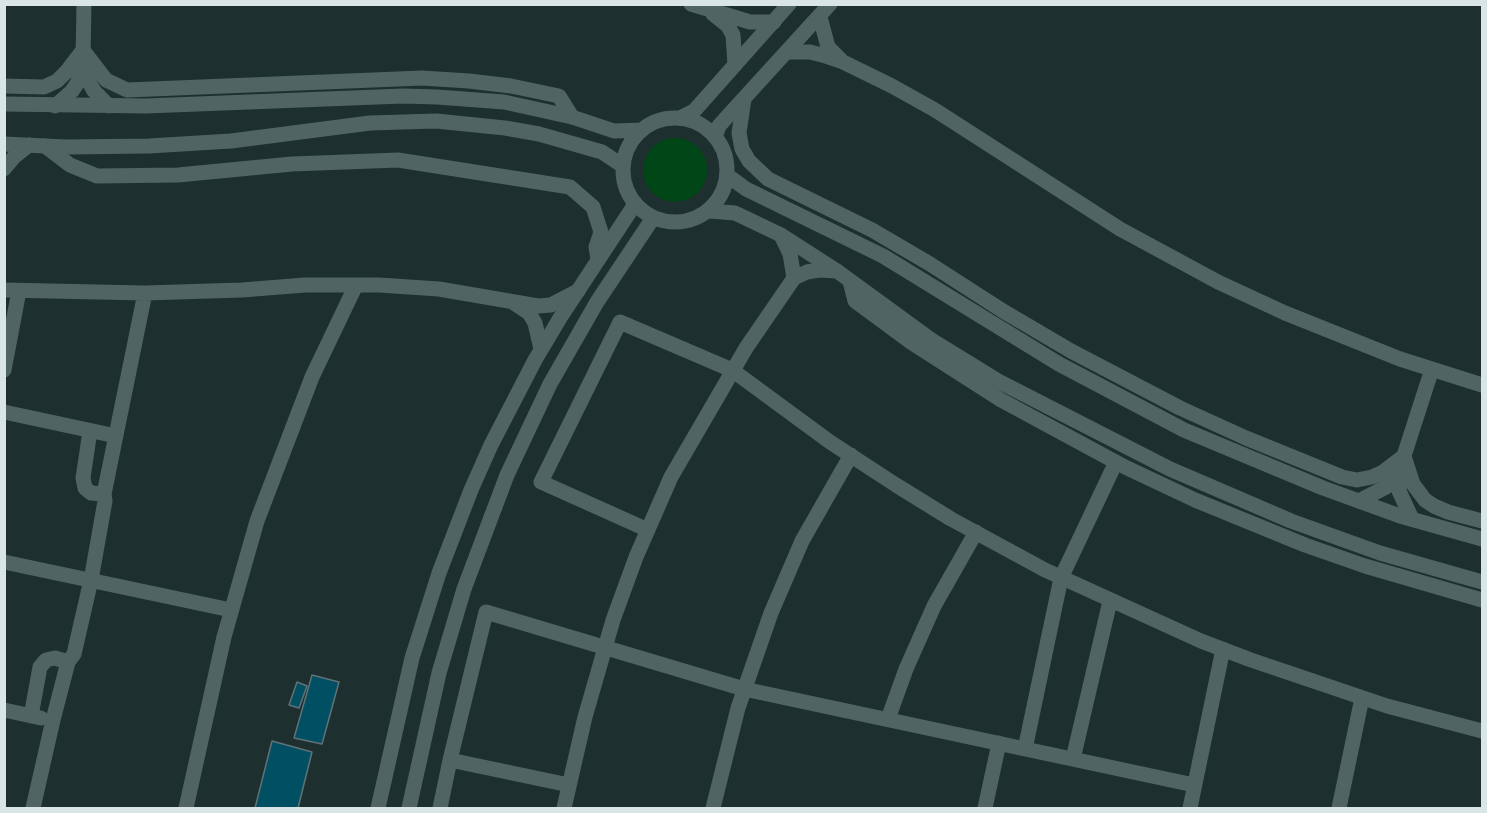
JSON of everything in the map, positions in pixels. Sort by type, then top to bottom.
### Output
[{"type":"street","points":[[55,106],[72,91],[78,82],[83,54],[84,4]]},
{"type":"street","points":[[680,118],[699,124],[715,137],[725,155],[727,175],[722,195],[709,211],[691,220],[671,222],[653,218],[635,204],[625,186],[623,165],[628,146],[641,130],[659,120],[680,118],[694,111],[789,4]]},
{"type":"street","points":[[696,6],[750,22],[774,22]]},
{"type":"street","points":[[696,6],[718,17],[728,26],[733,35]]},
{"type":"street","points":[[715,137],[719,126],[825,10]]},
{"type":"street","points":[[825,10],[828,47],[843,62]]},
{"type":"street","points":[[735,65],[733,35],[736,18]]},
{"type":"street","points":[[788,52],[810,52],[843,62],[935,110],[1120,229],[1208,277],[1285,313],[1400,359],[1482,385]]},
{"type":"street","points":[[4,86],[44,87],[57,81],[83,54]]},
{"type":"street","points":[[83,54],[89,82],[94,91],[109,106]]},
{"type":"street","points":[[83,54],[106,80],[127,90],[422,78],[511,86],[559,96],[572,117]]},
{"type":"street","points":[[4,104],[109,106],[403,96],[470,98],[504,102],[572,117],[614,131],[641,130]]},
{"type":"street","points":[[744,99],[739,133],[742,149],[749,161],[768,178],[905,249],[1003,311],[1088,360],[1179,408],[1245,438],[1342,477],[1357,480],[1372,477],[1403,461]]},
{"type":"street","points":[[4,144],[149,146],[231,141],[370,123],[436,121],[539,134],[602,152],[623,165]]},
{"type":"street","points":[[4,169],[14,157],[37,145]]},
{"type":"street","points":[[37,145],[70,165],[96,176],[178,175],[292,164],[398,160],[570,187],[593,207],[601,232],[596,247],[598,259]]},
{"type":"street","points":[[727,175],[746,189],[902,267],[1059,364],[1194,435],[1278,471],[1359,501],[1482,539]]},
{"type":"street","points":[[378,808],[412,658],[439,573],[490,445],[541,349],[635,204]]},
{"type":"street","points":[[709,211],[735,213],[782,235],[837,271],[933,341],[998,381],[1170,469],[1302,525],[1380,553],[1482,582]]},
{"type":"street","points":[[409,808],[445,653],[464,589],[507,475],[550,384],[591,312],[653,218]]},
{"type":"street","points":[[782,235],[790,254],[794,278]]},
{"type":"street","points":[[564,808],[604,647],[628,579],[672,477],[732,370],[794,278],[819,270],[837,271]]},
{"type":"street","points":[[850,281],[855,301],[912,343],[1001,400],[1116,462],[1196,500],[1296,542],[1365,566],[1482,600]]},
{"type":"street","points":[[4,370],[12,291],[145,293],[242,290],[305,285],[356,285],[439,289],[538,306],[551,305],[578,291]]},
{"type":"street","points":[[186,808],[224,637],[257,521],[312,377],[356,285]]},
{"type":"street","points":[[33,808],[52,720],[68,662],[74,654],[91,580],[105,501],[104,494],[145,293]]},
{"type":"street","points":[[509,300],[529,313],[535,322],[541,349]]},
{"type":"street","points":[[648,530],[540,483],[620,322],[732,370],[905,491],[1061,578],[1223,650],[1362,698],[1482,731]]},
{"type":"street","points":[[1412,519],[1399,491],[1403,461],[1432,369]]},
{"type":"street","points":[[4,412],[116,436]]},
{"type":"street","points":[[90,431],[83,478],[85,488],[92,493],[104,494]]},
{"type":"street","points":[[713,808],[744,689],[771,613],[802,542],[851,455]]},
{"type":"street","points":[[1359,501],[1386,487],[1403,461]]},
{"type":"street","points":[[1403,461],[1413,484],[1425,500],[1448,512],[1482,521]]},
{"type":"street","points":[[1025,749],[1061,578],[1116,462]]},
{"type":"street","points":[[888,719],[906,669],[934,606],[976,532]]},
{"type":"street","points":[[4,562],[231,610]]},
{"type":"street","points":[[1073,759],[1110,601]]},
{"type":"street","points":[[440,808],[486,612],[744,689],[1194,785]]},
{"type":"street","points":[[1190,808],[1223,650]]},
{"type":"street","points":[[31,716],[40,667],[46,660],[55,658],[68,662]]},
{"type":"street","points":[[1339,808],[1362,698]]},
{"type":"street","points":[[4,710],[52,720]]},
{"type":"street","points":[[985,808],[999,743]]},
{"type":"street","points":[[450,760],[569,785]]},
{"type":"green space","points":[[675,138],[693,144],[701,152],[707,170],[701,188],[693,196],[675,202],[657,196],[649,188],[643,170],[649,152],[657,144]]},
{"type":"building","points":[[312,675],[339,682],[322,744],[294,738]]},
{"type":"building","points":[[297,682],[307,686],[299,708],[289,705]]},
{"type":"building","points":[[272,741],[312,752],[298,808],[255,808]]}]
